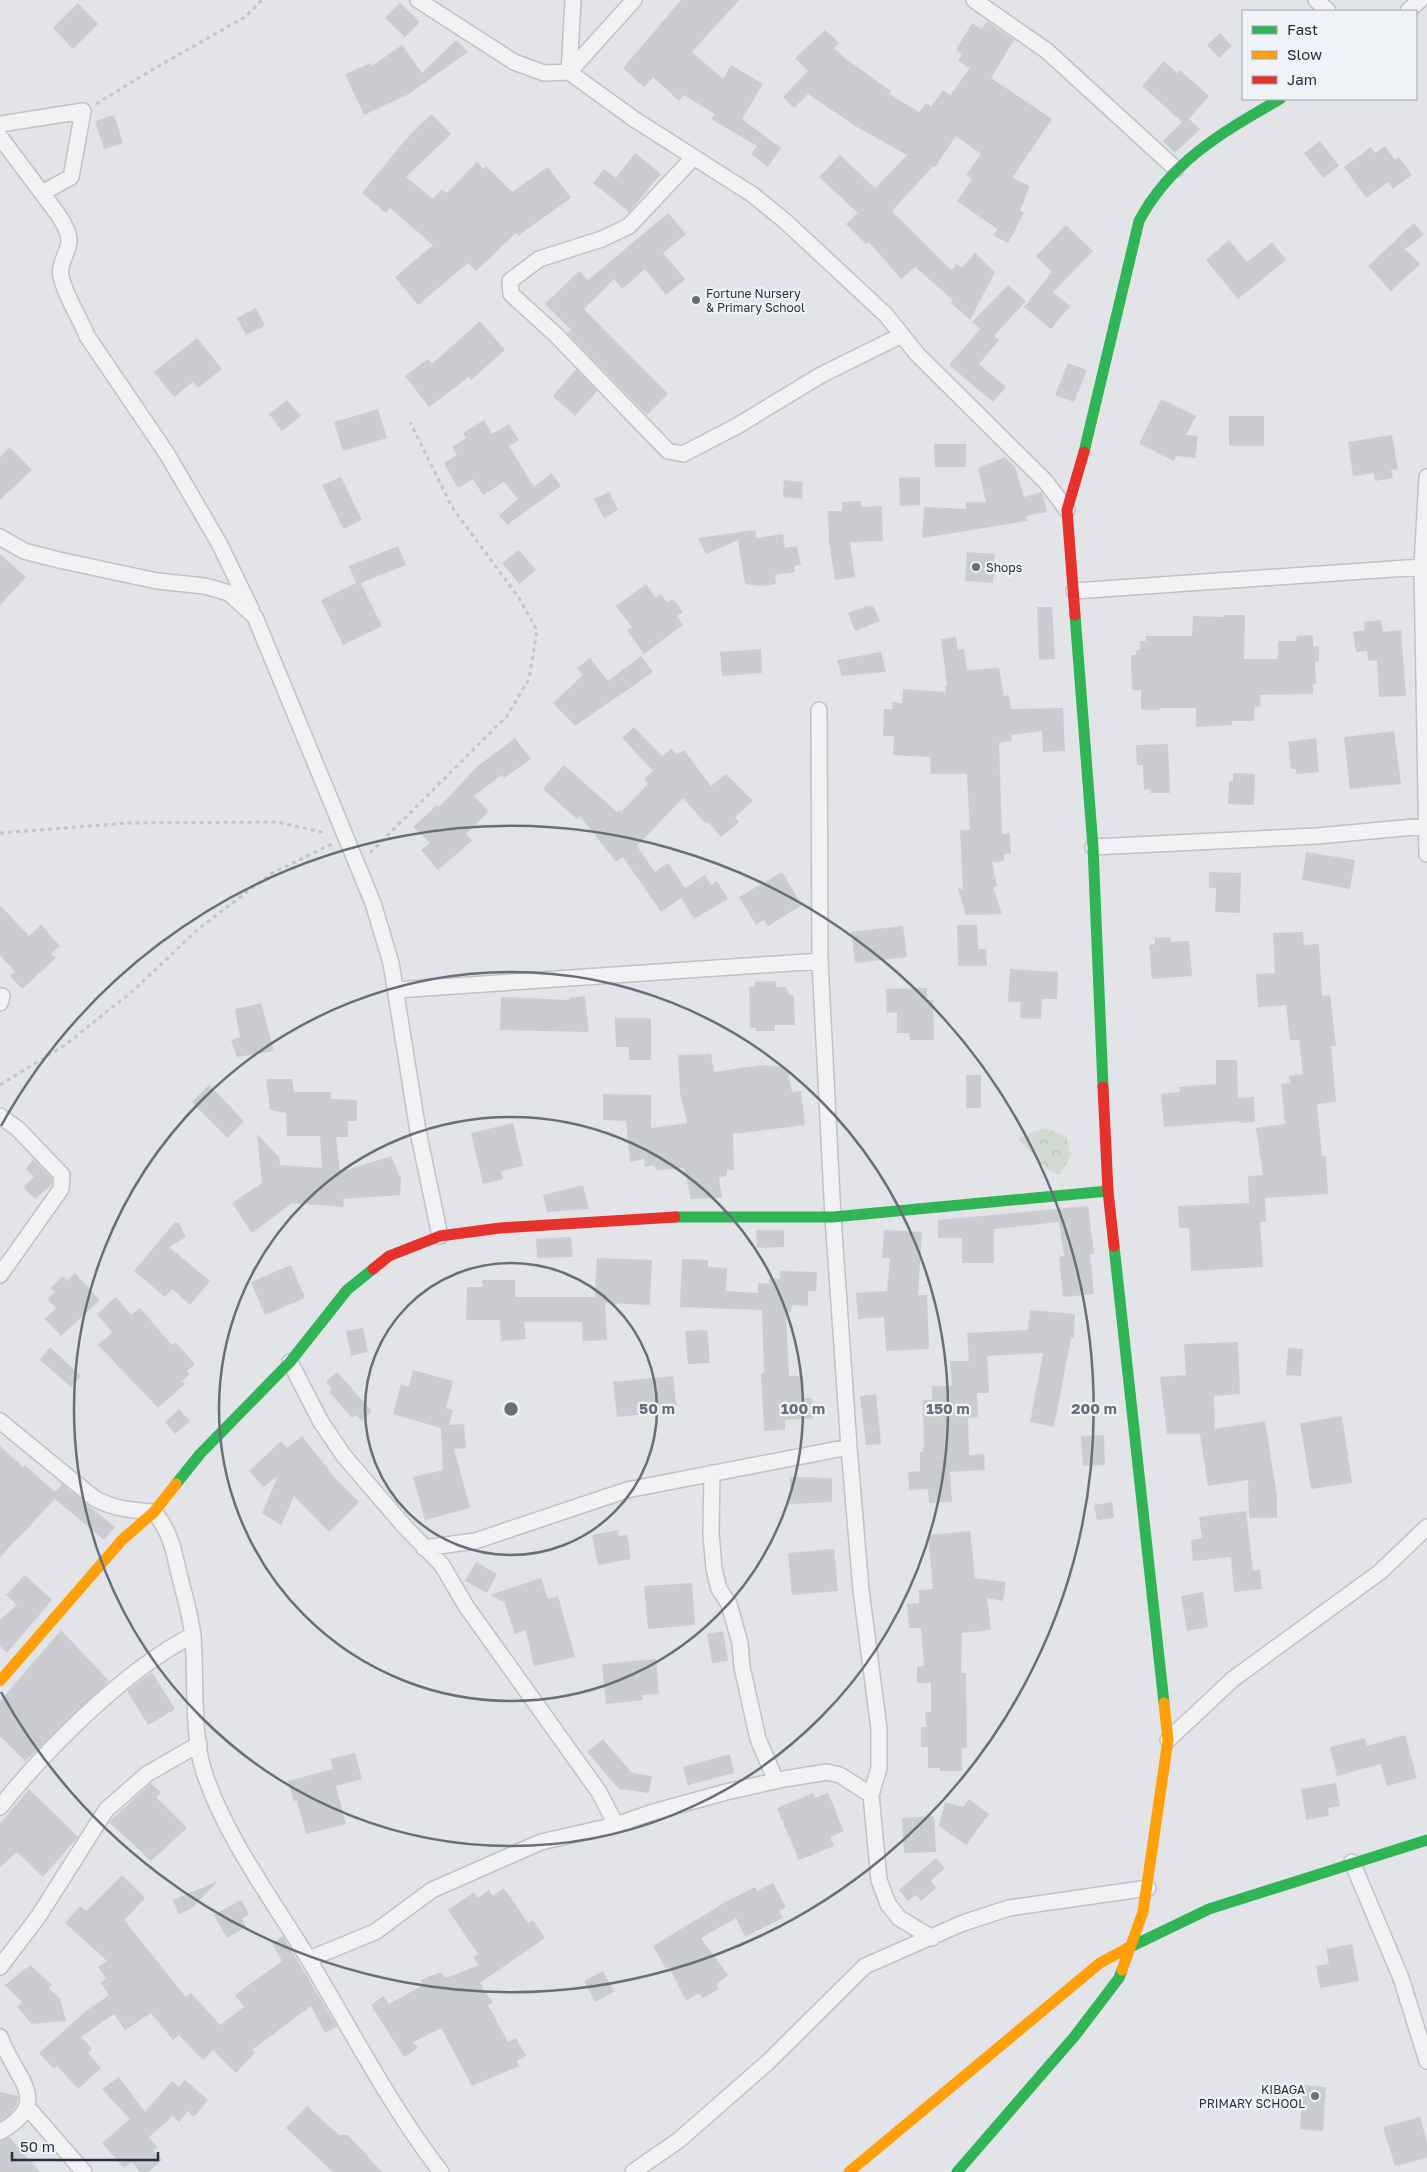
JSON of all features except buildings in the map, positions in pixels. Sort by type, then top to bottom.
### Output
[{"type":"street","points":[[418,0],[514,62],[544,73],[569,72],[693,158],[753,195],[785,221],[886,314],[917,354],[1046,482],[1067,510]]},
{"type":"street","points":[[569,72],[573,0]]},
{"type":"street","points":[[569,72],[634,0]]},
{"type":"street","points":[[974,0],[1047,51],[1176,169]]},
{"type":"street","points":[[1316,0],[1327,10]]},
{"type":"street","points":[[1409,10],[1420,0]]},
{"type":"street","points":[[957,2172],[1074,2037],[1119,1978],[1143,1912],[1148,1888],[1168,1740],[1108,1191],[1093,846],[1067,510],[1085,447],[1139,221],[1146,205],[1176,169],[1214,138],[1278,100]]},
{"type":"street","points":[[0,124],[83,111],[71,177],[42,193]]},
{"type":"street","points":[[0,137],[64,224],[69,240],[62,259],[60,274],[65,292],[80,316],[87,336],[166,454],[218,543],[255,617],[358,865],[373,903],[391,963],[418,1131],[440,1236]]},
{"type":"street","points":[[693,158],[630,226],[602,239],[539,259],[510,281],[511,294],[555,334],[668,451],[683,454],[737,426],[821,375],[902,335]]},
{"type":"street","points":[[1427,477],[1422,567],[1425,826],[1427,854]]},
{"type":"street","points":[[0,538],[24,551],[59,560],[157,581],[204,586],[229,593],[255,617]]},
{"type":"street","points":[[1074,591],[1422,567]]},
{"type":"street","points":[[819,710],[820,961],[833,1217],[861,1590],[879,1729],[879,1768],[871,1795],[879,1880],[888,1904],[900,1918],[932,1938]]},
{"type":"street","points":[[1093,846],[1317,836],[1425,826]]},
{"type":"street","points":[[396,990],[820,961]]},
{"type":"street","points":[[0,1116],[18,1129],[62,1175],[61,1188],[0,1275]]},
{"type":"street","points":[[0,1681],[110,1553],[154,1512],[200,1454],[290,1362],[347,1290],[389,1256],[440,1236],[500,1228],[674,1217],[833,1217],[1108,1191]]},
{"type":"street","points":[[290,1362],[322,1422],[344,1456],[424,1548],[442,1565],[466,1606],[598,1792],[616,1825]]},
{"type":"street","points":[[0,1421],[94,1498],[107,1506],[154,1512],[163,1522],[172,1543],[193,1635],[199,1744],[203,1770],[229,1833],[309,1959],[409,2126],[441,2172]]},
{"type":"street","points":[[424,1548],[475,1540],[627,1490],[849,1447]]},
{"type":"street","points":[[712,1473],[711,1534],[714,1569],[719,1588],[729,1604],[740,1643],[742,1667],[758,1739],[776,1780]]},
{"type":"street","points":[[1168,1740],[1233,1679],[1380,1572],[1427,1527]]},
{"type":"street","points":[[0,1807],[60,1740],[95,1707],[166,1649],[193,1635]]},
{"type":"street","points":[[0,1967],[38,1917],[106,1810],[146,1774],[199,1744]]},
{"type":"street","points":[[309,1959],[375,1932],[432,1890],[541,1842],[616,1825],[650,1812],[776,1780],[827,1772],[840,1774],[871,1795]]},
{"type":"street","points":[[849,2172],[1100,1963],[1209,1909],[1352,1862],[1427,1840]]},
{"type":"street","points":[[1352,1862],[1401,1978],[1427,2061]]},
{"type":"street","points":[[632,2172],[678,2140],[766,2063],[865,1966],[963,1923],[1009,1908],[1148,1888]]},
{"type":"street","points":[[0,2037],[28,2097],[28,2108],[17,2123],[0,2132]]},
{"type":"street","points":[[28,2108],[84,2172]]},
{"type":"path","points":[[83,111],[245,17],[262,0]]},
{"type":"path","points":[[358,865],[508,716],[529,679],[536,648],[537,630],[519,598],[452,507],[410,422]]},
{"type":"path","points":[[0,833],[128,823],[277,822],[346,837]]},
{"type":"path","points":[[0,1085],[65,1045],[134,990],[197,930],[272,873],[346,837]]},
{"type":"green space","points":[[1044,1128],[1066,1136],[1071,1155],[1060,1175],[1047,1169],[1018,1138]]},
{"type":"traffic: fast","points":[[1084,452],[1139,221],[1167,181],[1200,150],[1219,136],[1278,100]]},
{"type":"traffic: fast","points":[[1075,615],[1093,847],[1103,1087]]},
{"type":"traffic: fast","points":[[675,1217],[833,1217],[1108,1191]]},
{"type":"traffic: fast","points":[[1114,1246],[1164,1703]]},
{"type":"traffic: fast","points":[[176,1484],[200,1454],[290,1362],[347,1290],[373,1269]]},
{"type":"traffic: fast","points":[[1126,1949],[1209,1909],[1427,1840]]},
{"type":"traffic: fast","points":[[957,2172],[1074,2037],[1119,1978],[1122,1970]]},
{"type":"traffic: slow","points":[[0,1681],[122,1540],[154,1512],[176,1484]]},
{"type":"traffic: slow","points":[[1122,1970],[1143,1912],[1168,1740],[1164,1703]]},
{"type":"traffic: slow","points":[[849,2172],[1100,1963],[1126,1949]]},
{"type":"traffic: jam","points":[[1075,615],[1067,510],[1084,452]]},
{"type":"traffic: jam","points":[[1103,1087],[1108,1191],[1114,1246]]},
{"type":"traffic: jam","points":[[373,1269],[389,1256],[440,1236],[500,1228],[675,1217]]},
{"type":"place","name":"Fortune Nursery & Primary School","points":[[696,300]]},
{"type":"place","name":"Shops","points":[[976,567]]},
{"type":"place","name":"KIBAGA PRIMARY SCHOOL","points":[[1315,2096]]}]
